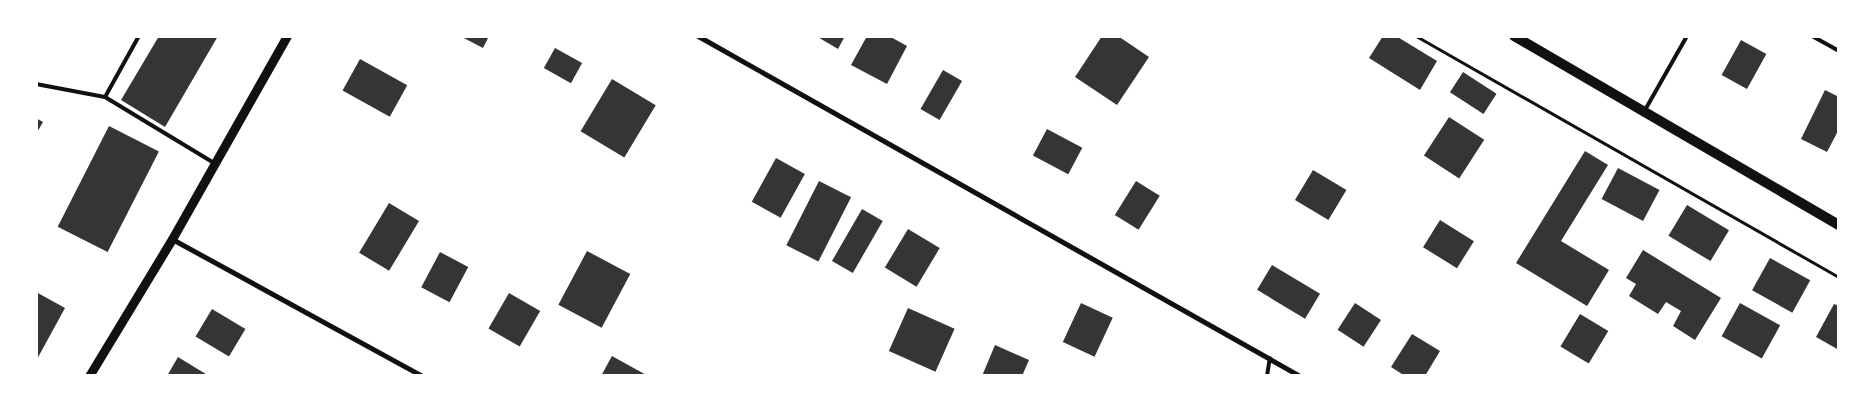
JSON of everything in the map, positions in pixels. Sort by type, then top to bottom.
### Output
[{"type":"main road","points":[[1515,37],[1839,225]]},
{"type":"street","points":[[89,376],[172,239],[287,36]]},
{"type":"street","points":[[698,36],[1300,376]]},
{"type":"street","points":[[172,239],[422,376]]},
{"type":"lane","points":[[105,97],[139,36]]},
{"type":"lane","points":[[1644,112],[1687,36]]},
{"type":"lane","points":[[1812,36],[1839,51]]},
{"type":"lane","points":[[36,84],[105,97],[214,163]]},
{"type":"lane","points":[[1266,376],[1270,358]]},
{"type":"path","points":[[1416,36],[1839,277]]},
{"type":"building","points":[[159,36],[218,36],[165,127],[121,100]]},
{"type":"building","points":[[460,36],[489,36],[483,48]]},
{"type":"building","points":[[816,36],[845,36],[838,49]]},
{"type":"building","points":[[867,36],[889,36],[907,46],[887,84],[851,65]]},
{"type":"building","points":[[1102,36],[1118,36],[1149,57],[1117,105],[1075,77]]},
{"type":"building","points":[[1383,36],[1396,36],[1437,61],[1420,90],[1369,58]]},
{"type":"building","points":[[1741,40],[1766,54],[1747,89],[1722,75]]},
{"type":"building","points":[[555,48],[582,63],[571,83],[544,68]]},
{"type":"building","points":[[360,59],[407,85],[390,117],[343,90]]},
{"type":"building","points":[[943,70],[962,81],[940,120],[920,109]]},
{"type":"building","points":[[1463,72],[1497,94],[1483,114],[1450,92]]},
{"type":"building","points":[[612,79],[656,105],[624,158],[581,131]]},
{"type":"building","points":[[1825,90],[1839,97],[1839,129],[1827,152],[1801,139]]},
{"type":"building","points":[[1449,117],[1484,140],[1459,178],[1424,156]]},
{"type":"building","points":[[36,118],[43,122],[36,134]]},
{"type":"building","points":[[109,126],[159,151],[108,252],[58,227]]},
{"type":"building","points":[[1047,129],[1082,148],[1068,174],[1033,155]]},
{"type":"building","points":[[1585,151],[1608,165],[1561,241],[1609,270],[1587,306],[1516,263]]},
{"type":"building","points":[[776,158],[805,174],[781,218],[752,202]]},
{"type":"building","points":[[1618,168],[1659,190],[1643,221],[1602,199]]},
{"type":"building","points":[[1313,170],[1346,190],[1328,220],[1295,200]]},
{"type":"building","points":[[819,181],[851,197],[818,261],[786,245]]},
{"type":"building","points":[[1136,181],[1160,196],[1139,230],[1115,215]]},
{"type":"building","points":[[389,203],[419,221],[389,271],[359,253]]},
{"type":"building","points":[[1687,205],[1729,230],[1710,261],[1668,236]]},
{"type":"building","points":[[862,209],[883,221],[853,273],[832,261]]},
{"type":"building","points":[[1440,220],[1474,241],[1457,268],[1423,247]]},
{"type":"building","points":[[908,229],[940,248],[917,287],[885,268]]},
{"type":"building","points":[[1643,250],[1721,298],[1695,340],[1673,326],[1681,311],[1666,302],[1658,314],[1629,296],[1636,284],[1626,278]]},
{"type":"building","points":[[587,251],[630,274],[602,328],[558,305]]},
{"type":"building","points":[[440,252],[468,267],[449,302],[421,287]]},
{"type":"building","points":[[1770,258],[1810,280],[1792,313],[1752,290]]},
{"type":"building","points":[[1272,265],[1320,294],[1305,319],[1257,290]]},
{"type":"building","points":[[36,292],[65,308],[36,361]]},
{"type":"building","points":[[509,293],[540,311],[520,347],[488,329]]},
{"type":"building","points":[[1081,303],[1113,318],[1095,357],[1063,342]]},
{"type":"building","points":[[1355,303],[1381,320],[1364,347],[1338,330]]},
{"type":"building","points":[[1740,303],[1780,325],[1762,359],[1722,336]]},
{"type":"building","points":[[1834,304],[1839,306],[1839,350],[1816,337]]},
{"type":"building","points":[[908,308],[955,329],[935,372],[889,351]]},
{"type":"building","points":[[212,309],[245,329],[229,357],[196,336]]},
{"type":"building","points":[[1580,314],[1608,331],[1589,364],[1560,347]]},
{"type":"building","points":[[1412,334],[1440,351],[1425,376],[1405,376],[1391,367]]},
{"type":"building","points":[[995,345],[1029,360],[1022,376],[982,376]]},
{"type":"building","points":[[612,356],[648,376],[601,376]]},
{"type":"building","points":[[178,357],[209,376],[167,376]]}]
